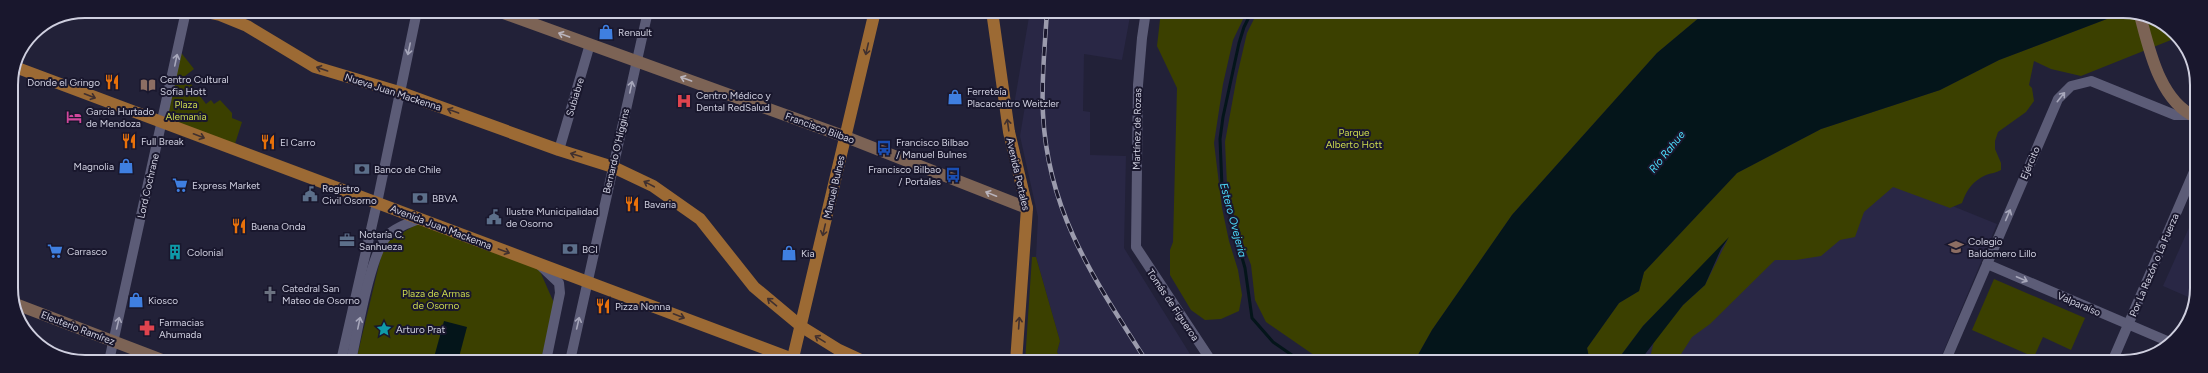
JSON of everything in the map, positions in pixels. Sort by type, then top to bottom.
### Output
[{"type":"main road","name":"Nueva Juan Mackenna","points":[[227,18],[247,26],[314,67],[400,92],[559,150],[613,167]]},
{"type":"main road","name":"Manuel Bulnes","points":[[796,355],[873,18]]},
{"type":"main road","name":"Avenida Portales","points":[[993,18],[1010,139],[1027,208],[1016,355]]},
{"type":"main road","name":"Avenida Juan Mackenna","points":[[20,69],[588,281],[779,355]]},
{"type":"main road","points":[[613,167],[658,189],[700,219],[754,287],[802,327],[834,347],[851,355]]},
{"type":"street","name":"Lord Cochrane","points":[[110,355],[163,123],[185,18]]},
{"type":"street","points":[[342,355],[377,203],[416,18]]},
{"type":"street","name":"Francisco Bilbao","points":[[518,18],[637,60],[846,137],[1027,208]]},
{"type":"street","name":"Bernardo O'Higgins","points":[[572,355],[646,18]]},
{"type":"street","name":"Martínez de Rozas","points":[[1136,247],[1138,85],[1145,18]]},
{"type":"street","points":[[2142,21],[2158,76],[2172,97],[2190,113]]},
{"type":"street","name":"Subiabre","points":[[559,150],[590,44]]},
{"type":"street","name":"Ejército","points":[[1948,355],[2058,99],[2071,86],[2091,81],[2175,115],[2190,116]]},
{"type":"street","name":"Por La Razón o La Fuerza","points":[[2115,355],[2190,181]]},
{"type":"street","points":[[352,355],[379,245],[388,234],[419,219]]},
{"type":"street","name":"Tomás de Figueroa","points":[[1136,247],[1207,355]]},
{"type":"street","points":[[538,263],[559,283],[560,293],[547,355]]},
{"type":"street","name":"Valparaíso","points":[[1987,264],[2164,340]]},
{"type":"street","name":"Eleuterio Ramírez","points":[[21,306],[149,355]]},
{"type":"shaded area","points":[[1029,18],[1130,18],[1122,60],[1084,54],[1083,111],[1090,112],[1090,155],[1126,156],[1124,248],[1191,355],[1059,355],[1057,352],[1060,341],[1036,257],[1038,217],[1020,136],[1025,106],[1014,105]]},
{"type":"shaded area","points":[[1893,182],[1997,224],[1942,355],[1644,355],[1729,237]]},
{"type":"shaded area","points":[[2190,225],[2189,297],[2163,286]]},
{"type":"green space","points":[[1160,18],[1244,18],[1233,40],[1223,84],[1214,143],[1222,208],[1229,241],[1238,270],[1242,295],[1239,311],[1221,319],[1205,320],[1191,310],[1170,275],[1170,250],[1173,242],[1177,88],[1157,46]]},
{"type":"green space","name":"Parque Alberto Hott","points":[[1254,18],[1699,18],[1657,53],[1512,215],[1432,330],[1418,355],[1314,355],[1266,322],[1255,300],[1251,265],[1236,225],[1227,185],[1225,142],[1237,76],[1247,33]]},
{"type":"green space","points":[[2109,18],[2123,18],[2144,22],[2160,29],[2172,40],[2081,76],[2051,69],[2034,61],[2029,85],[2032,88],[2034,101],[2026,112],[1998,132],[1995,141],[1995,149],[2001,163],[2001,170],[1977,180],[1968,190],[1962,203],[1950,208],[1893,187],[1864,212],[1855,237],[1840,240],[1821,256],[1796,260],[1775,260],[1710,324],[1692,337],[1680,355],[1651,355],[1654,341],[1683,305],[1705,285],[1728,239],[1643,326],[1621,355],[1588,355],[1587,348],[1619,303],[1639,291],[1644,272],[1737,173],[1821,129],[1940,90],[1999,60]]},
{"type":"green space","name":"Plaza Alemania","points":[[179,50],[194,69],[185,76],[206,104],[211,100],[214,104],[220,100],[232,113],[232,118],[242,122],[233,150],[163,123]]},
{"type":"green space","name":"Plaza de Armas de Osorno","points":[[417,224],[539,269],[554,303],[542,355],[357,355],[384,244]]},
{"type":"green space","points":[[1032,257],[1036,257],[1060,341],[1057,352],[1059,355],[1025,355]]},
{"type":"green space","points":[[1994,279],[2085,318],[2071,350],[2043,337],[2035,355],[2029,355],[1972,330]]},
{"type":"water","name":"Río Rahue","points":[[1699,18],[2109,18],[1999,60],[1940,90],[1821,129],[1737,173],[1644,272],[1639,291],[1619,303],[1587,348],[1588,355],[1418,355],[1432,330],[1512,215],[1657,53]]},
{"type":"water","points":[[1729,237],[1721,249],[1705,285],[1683,305],[1644,355],[1621,355],[1643,326]]},
{"type":"water","points":[[444,321],[467,327],[460,355],[435,355]]},
{"type":"waterway","name":"Estero Ovejeria","points":[[1248,18],[1239,43],[1223,117],[1220,139],[1222,187],[1245,268],[1252,318],[1273,342],[1292,355]]},
{"type":"railway","points":[[1047,18],[1043,75],[1043,114],[1047,150],[1054,183],[1064,215],[1077,245],[1110,303],[1143,355]]},
{"type":"place","name":"Renault","points":[[606,32]]},
{"type":"place","name":"Donde el Gringo","points":[[112,82]]},
{"type":"place","name":"Centro Cultural Sofia Hott","points":[[148,85]]},
{"type":"place","name":"Ferreteía Placacentro Weitzler","points":[[955,97]]},
{"type":"place","name":"Centro Médico y Dental RedSalud","points":[[684,101]]},
{"type":"place","name":"Garcia Hurtado de Mendoza","points":[[74,117]]},
{"type":"place","name":"Full Break","points":[[129,141]]},
{"type":"place","name":"El Carro","points":[[268,142]]},
{"type":"place","name":"Francisco Bilbao / Manuel Bulnes","points":[[884,148]]},
{"type":"place","name":"Magnolia","points":[[126,166]]},
{"type":"place","name":"Banco de Chile","points":[[362,169]]},
{"type":"place","name":"Francisco Bilbao / Portales","points":[[953,175]]},
{"type":"place","name":"Express Market","points":[[180,185]]},
{"type":"place","name":"Registro Civil Osorno","points":[[310,194]]},
{"type":"place","name":"BBVA","points":[[420,198]]},
{"type":"place","name":"Bavaria","points":[[632,204]]},
{"type":"place","name":"Ilustre Municipalidad de Osorno","points":[[494,217]]},
{"type":"place","name":"Buena Onda","points":[[239,226]]},
{"type":"place","name":"Notaría C. Sanhueza","points":[[347,240]]},
{"type":"place","name":"Colegio Baldomero Lillo","points":[[1956,247]]},
{"type":"place","name":"BCI","points":[[570,249]]},
{"type":"place","name":"Carrasco","points":[[55,251]]},
{"type":"place","name":"Colonial","points":[[175,252]]},
{"type":"place","name":"Kia","points":[[789,253]]},
{"type":"place","name":"Catedral San Mateo de Osorno","points":[[270,294]]},
{"type":"place","name":"Kiosco","points":[[136,300]]},
{"type":"place","name":"Pizza Nonna","points":[[603,306]]},
{"type":"place","name":"Farmacias Ahumada","points":[[147,328]]},
{"type":"place","name":"Arturo Prat","points":[[384,329]]}]
